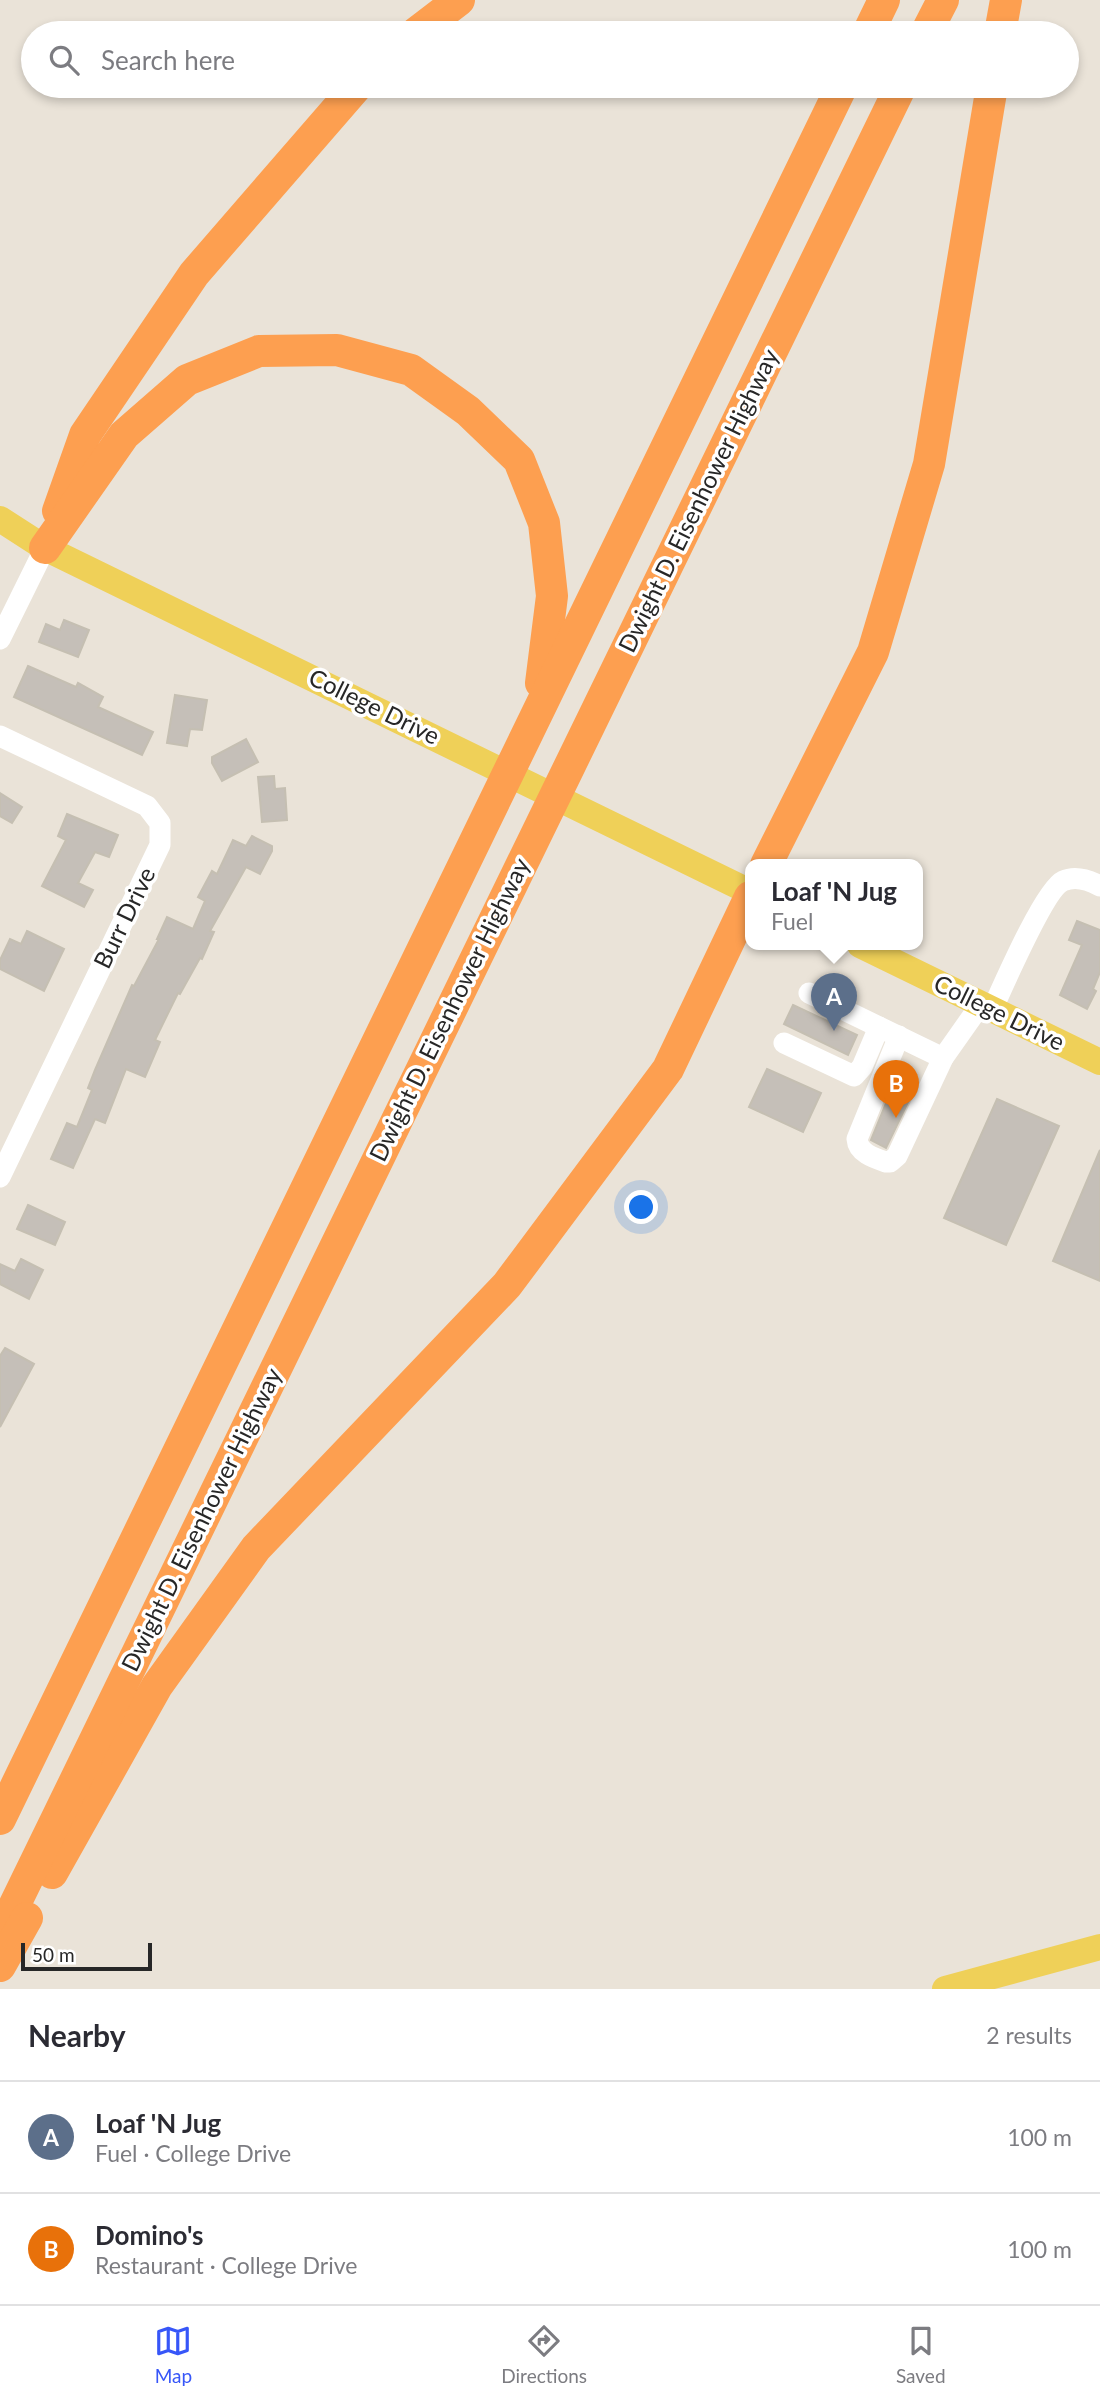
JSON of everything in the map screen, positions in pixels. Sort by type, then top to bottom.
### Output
[{"type":"highway","points":[[432,21],[459,0]]},
{"type":"highway","points":[[874,21],[884,0]]},
{"type":"highway","points":[[932,21],[943,0]]},
{"type":"highway","points":[[1002,21],[1006,0]]},
{"type":"highway","points":[[45,548],[85,435],[194,274],[347,98]]},
{"type":"highway","name":"Dwight D. Eisenhower Highway","points":[[0,1819],[836,98]]},
{"type":"highway","name":"Dwight D. Eisenhower Highway","points":[[0,1935],[895,98]]},
{"type":"highway","points":[[769,859],[873,652],[929,464],[990,98]]},
{"type":"highway","points":[[45,548],[124,435],[187,380],[259,351],[337,350],[411,370],[468,411],[519,460],[544,523],[552,596],[538,708]]},
{"type":"highway","points":[[0,1966],[157,1686],[256,1548],[515,1274],[668,1069],[745,905]]},
{"type":"main road","name":"College Drive","points":[[0,519],[45,548],[411,725],[745,891]]},
{"type":"main road","name":"College Drive","points":[[870,950],[1100,1062]]},
{"type":"main road","points":[[944,1989],[1100,1947]]},
{"type":"street","points":[[0,639],[45,548]]},
{"type":"street","name":"Burr Drive","points":[[0,736],[147,806],[160,823],[160,845],[0,1177]]},
{"type":"street","points":[[899,1036],[858,1133],[858,1145],[862,1151],[886,1162],[897,1156],[943,1058],[986,1007],[1048,896],[1063,881],[1084,878],[1100,886]]},
{"type":"street","points":[[809,993],[943,1058]]},
{"type":"street","points":[[784,1044],[854,1076],[862,1067],[879,1027]]},
{"type":"building","points":[[64,620],[89,630],[78,657],[39,642],[46,624],[60,630]]},
{"type":"building","points":[[28,666],[76,687],[78,683],[103,697],[98,707],[153,732],[142,755],[14,697]]},
{"type":"building","points":[[175,695],[207,700],[202,730],[190,729],[187,746],[167,743]]},
{"type":"building","points":[[246,739],[258,762],[222,781],[212,763],[212,757]]},
{"type":"building","points":[[274,776],[275,789],[285,788],[287,820],[262,822],[258,777]]},
{"type":"building","points":[[0,793],[22,807],[12,823],[0,816]]},
{"type":"building","points":[[67,814],[118,835],[109,857],[95,852],[78,883],[93,890],[84,907],[42,886],[66,840],[58,836]]},
{"type":"building","points":[[252,836],[272,846],[272,851],[260,874],[246,867],[210,931],[214,932],[202,959],[200,958],[180,994],[178,993],[155,1040],[160,1042],[145,1077],[126,1069],[105,1123],[95,1119],[73,1168],[51,1159],[67,1123],[77,1127],[92,1090],[88,1088],[95,1070],[132,985],[134,986],[159,939],[167,917],[193,929],[205,901],[198,897],[212,871],[217,874],[233,840],[246,846]]},
{"type":"building","points":[[1077,921],[1100,930],[1100,972],[1093,989],[1096,991],[1087,1009],[1060,995],[1082,945],[1069,940]]},
{"type":"building","points":[[27,931],[64,949],[44,991],[0,969],[0,960],[10,939],[21,944]]},
{"type":"building","points":[[793,1005],[857,1035],[848,1055],[784,1024]]},
{"type":"building","points":[[767,1069],[821,1093],[803,1132],[749,1107]]},
{"type":"building","points":[[891,1091],[910,1098],[886,1148],[871,1140]]},
{"type":"building","points":[[997,1099],[1059,1126],[1006,1245],[944,1218]]},
{"type":"building","points":[[1100,1150],[1100,1281],[1053,1261]]},
{"type":"building","points":[[28,1205],[65,1222],[55,1245],[17,1229]]},
{"type":"building","points":[[21,1259],[43,1270],[29,1299],[0,1284],[0,1264],[15,1271]]},
{"type":"building","points":[[5,1348],[34,1364],[0,1427],[0,1356]]},
{"type":"place","name":"Loaf 'N Jug","points":[[834,1031]]},
{"type":"place","name":"Domino's","points":[[896,1118]]}]
